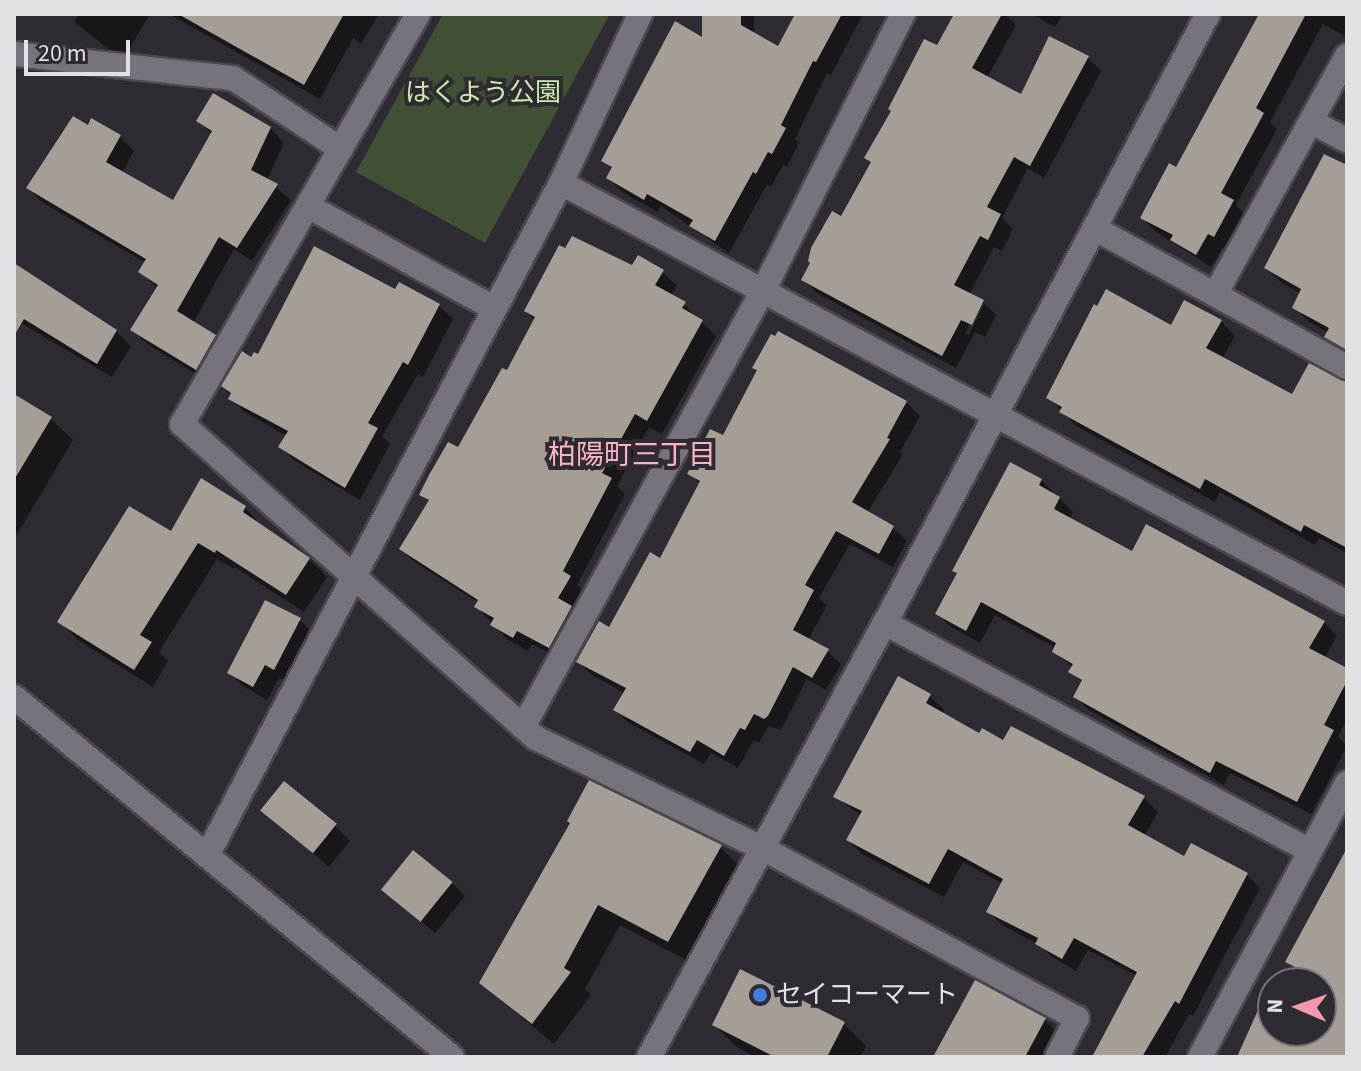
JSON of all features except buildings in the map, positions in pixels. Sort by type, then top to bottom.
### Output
[{"type":"street","points":[[418,14],[182,424],[536,738],[762,848],[1077,1018],[1057,1057]]},
{"type":"street","points":[[207,856],[561,183],[640,14]]},
{"type":"street","points":[[523,727],[762,293],[903,14]]},
{"type":"street","points":[[649,1057],[885,623],[1208,14]]},
{"type":"street","points":[[14,54],[233,78],[341,149]]},
{"type":"street","points":[[1216,293],[1347,56]]},
{"type":"street","points":[[1312,122],[1347,141]]},
{"type":"street","points":[[561,183],[1347,603]]},
{"type":"street","points":[[308,206],[495,309]]},
{"type":"street","points":[[1094,228],[1347,367]]},
{"type":"street","points":[[885,623],[1309,850]]},
{"type":"street","points":[[14,697],[452,1057]]},
{"type":"street","points":[[1200,1057],[1347,783]]},
{"type":"green space","name":"はくよう公園","points":[[443,14],[610,14],[485,243],[356,172]]},
{"type":"place","name":"セイコーマート","points":[[760,995]]},
{"type":"district","name":"柏陽町三丁目","points":[[632,455]]}]
